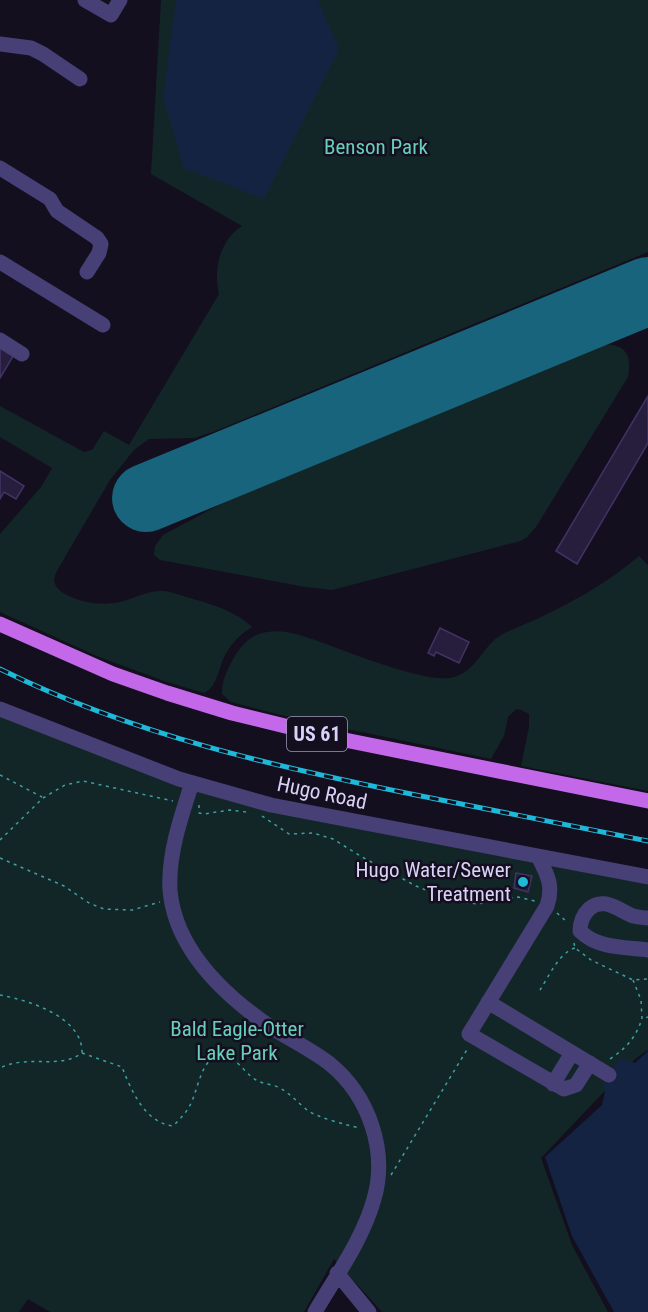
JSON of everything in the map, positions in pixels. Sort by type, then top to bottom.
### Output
[{"type":"main road","name":"US 61","points":[[0,624],[113,674],[238,715],[330,737],[648,801]]},
{"type":"street","points":[[85,0],[111,15],[120,0]]},
{"type":"street","points":[[0,44],[31,48],[80,79]]},
{"type":"street","points":[[0,168],[50,198],[57,211],[97,238],[101,244],[99,253],[87,272]]},
{"type":"street","points":[[0,262],[103,324]]},
{"type":"street","points":[[0,340],[22,354]]},
{"type":"street","name":"Hugo Road","points":[[0,709],[192,783],[272,805],[648,877]]},
{"type":"street","points":[[192,783],[192,809],[173,852],[170,872],[172,898],[178,924],[186,941],[208,972],[240,1003],[272,1027],[331,1065],[357,1094],[373,1128],[379,1161],[377,1185],[368,1218],[315,1312]]},
{"type":"street","points":[[538,856],[551,887]]},
{"type":"street","points":[[564,861],[559,876],[551,887],[547,906],[469,1034],[564,1089],[576,1085],[590,1064]]},
{"type":"street","points":[[648,918],[635,917],[609,904],[598,903],[587,910],[580,923],[580,932],[597,943],[648,950]]},
{"type":"street","points":[[488,1002],[609,1075]]},
{"type":"street","points":[[553,1084],[572,1053]]},
{"type":"street","points":[[338,1273],[369,1312]]},
{"type":"path","points":[[0,775],[43,798]]},
{"type":"path","points":[[0,840],[43,798],[65,784],[83,781],[167,798],[204,814],[230,810],[247,812]]},
{"type":"path","points":[[192,783],[198,793],[192,809]]},
{"type":"path","points":[[254,814],[273,822],[289,834],[312,833],[333,839],[416,886],[450,900],[477,904],[518,897],[527,898],[547,906],[568,922]]},
{"type":"path","points":[[0,858],[64,886],[89,903],[104,909],[132,910],[172,898]]},
{"type":"path","points":[[572,938],[575,948],[591,960],[633,980],[648,979]]},
{"type":"path","points":[[540,990],[562,956],[568,950],[575,948]]},
{"type":"path","points":[[590,1064],[607,1061],[627,1047],[637,1034],[642,1019],[641,1000],[633,980]]},
{"type":"path","points":[[0,995],[36,1004],[61,1018],[78,1036],[82,1045],[82,1053]]},
{"type":"path","points":[[642,1019],[648,1017]]},
{"type":"path","points":[[377,1185],[389,1179],[475,1038]]},
{"type":"path","points":[[82,1053],[122,1067],[133,1094],[150,1114],[166,1125],[173,1126],[184,1116],[203,1070],[210,1059],[223,1055],[242,1066],[258,1081],[275,1086],[292,1095],[308,1110],[357,1128],[373,1128]]},
{"type":"path","points":[[0,1068],[22,1061],[58,1062],[74,1059],[82,1053]]},
{"type":"green space","name":"Benson Park","points":[[161,0],[648,0],[648,252],[213,432],[194,438],[149,439],[134,450],[110,480],[58,569],[54,578],[55,584],[68,596],[100,604],[117,603],[159,591],[167,592],[207,603],[245,621],[252,627],[230,647],[215,682],[204,693],[99,657],[0,612],[0,534],[41,487],[52,468],[0,437],[0,406],[84,452],[92,450],[104,431],[129,445],[219,294],[217,275],[223,247],[234,232],[242,226],[151,174]]},
{"type":"green space","points":[[601,345],[622,348],[628,357],[628,377],[536,527],[521,541],[332,590],[160,560],[154,555],[155,546],[163,535],[234,497]]},
{"type":"green space","points":[[639,556],[648,565],[648,791],[521,766],[529,727],[529,714],[521,710],[516,709],[508,717],[504,736],[491,759],[285,716],[231,702],[222,694],[226,674],[241,647],[257,635],[273,631],[304,636],[403,671],[437,678],[450,678],[467,671],[488,646],[501,635],[583,595]]},
{"type":"green space","name":"Bald Eagle-Otter Lake Park","points":[[0,709],[179,779],[648,877],[648,1050],[636,1058],[541,1158],[572,1245],[608,1312],[382,1312],[334,1259],[304,1312],[50,1312],[28,1299],[19,1312],[0,1312]]},
{"type":"water","points":[[176,0],[318,0],[339,49],[264,199],[184,168],[163,98]]},
{"type":"water","points":[[648,1051],[648,1312],[614,1312],[572,1236],[545,1157],[602,1105],[605,1091],[603,1084],[620,1058],[635,1063]]},
{"type":"building","points":[[0,343],[15,353],[0,378]]},
{"type":"building","points":[[648,396],[648,443],[577,564],[556,551]]},
{"type":"building","points":[[0,471],[24,486],[16,499],[4,492],[0,499]]},
{"type":"building","points":[[440,628],[469,642],[459,663],[436,652],[434,656],[428,653]]},
{"type":"building","name":"Hugo Water/Sewer Treatment","points":[[516,873],[532,876],[528,892],[514,888]]},
{"type":"runway","points":[[146,498],[648,291]]},
{"type":"railway","points":[[0,669],[102,713],[206,746],[367,785],[648,841]]},
{"type":"place","name":"Hugo Water/Sewer Treatment","points":[[523,882]]}]
